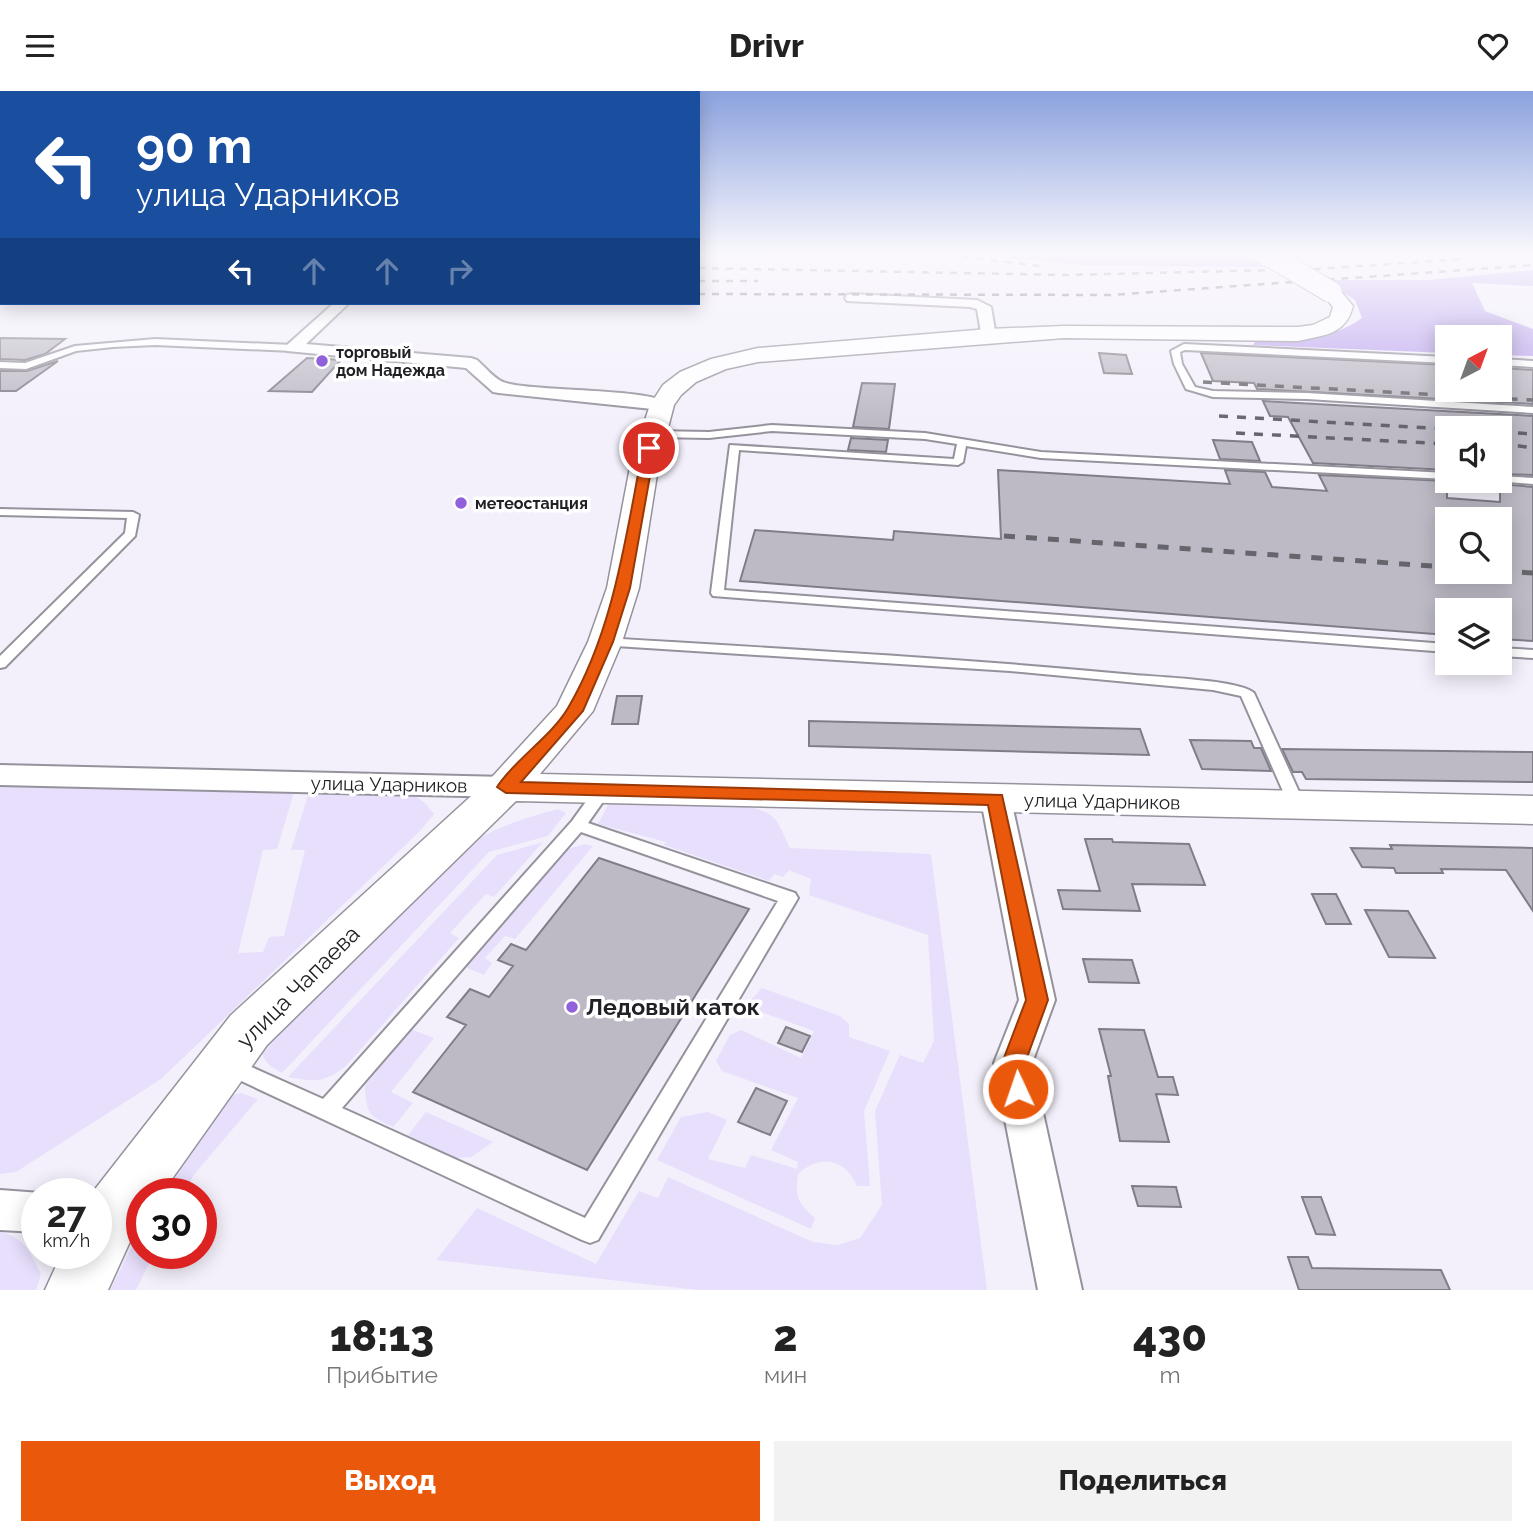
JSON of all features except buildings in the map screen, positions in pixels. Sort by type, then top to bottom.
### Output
[{"type":"main road","points":[[662,405],[672,390],[688,377],[742,358],[776,353],[1064,332],[1258,336],[1298,334],[1319,330],[1339,320],[1342,311]]},
{"type":"main road","name":"улица Чапаева","points":[[112,1217],[249,1030],[506,787],[575,711],[605,642],[623,588],[645,462],[662,405]]},
{"type":"main road","name":"улица Ударников","points":[[506,787],[1533,810]]},
{"type":"main road","name":"улица Чапаева","points":[[76,1290],[85,1269]]},
{"type":"street","points":[[293,348],[333,311]]},
{"type":"street","points":[[985,311],[988,336]]},
{"type":"street","points":[[293,348],[471,363],[499,388],[623,398],[662,405]]},
{"type":"street","name":"улица Ударников","points":[[0,775],[506,787]]},
{"type":"street","points":[[996,800],[1037,1000],[1013,1063],[1059,1290]]},
{"type":"street","points":[[0,1210],[21,1211]]},
{"type":"lane","points":[[0,365],[26,366],[75,349],[155,342],[293,348]]},
{"type":"lane","points":[[1435,359],[1184,347],[1175,351],[1178,364],[1191,389],[1213,394],[1307,396],[1533,410]]},
{"type":"lane","points":[[1512,363],[1533,364]]},
{"type":"lane","points":[[653,434],[709,435],[772,428],[925,436],[1041,455],[1435,475]]},
{"type":"lane","points":[[962,442],[958,461],[734,447],[717,593],[1435,647]]},
{"type":"lane","points":[[1512,480],[1533,481]]},
{"type":"lane","points":[[0,512],[132,515],[131,534],[0,664]]},
{"type":"lane","points":[[605,642],[1010,667],[1213,686],[1247,692],[1297,804]]},
{"type":"lane","points":[[1512,653],[1533,654]]},
{"type":"lane","points":[[326,1111],[578,825],[605,789]]},
{"type":"lane","points":[[224,1063],[590,1232],[789,898],[578,825]]},
{"type":"shaded area","points":[[1359,311],[1485,311],[1533,329],[1533,356],[1512,355],[1512,325],[1435,325],[1435,353],[1253,345],[1256,340],[1312,338],[1349,326],[1362,318]]},
{"type":"shaded area","points":[[0,785],[294,792],[277,849],[263,850],[238,953],[263,952],[269,937],[284,936],[305,850],[291,850],[309,792],[413,794],[434,814],[419,832],[161,1079],[16,1172],[0,1174]]},
{"type":"shaded area","points":[[611,799],[698,800],[746,806],[764,811],[775,819],[790,848],[931,854],[987,1290],[698,1290],[436,1260],[477,1208],[596,1264],[639,1191],[658,1198],[668,1177],[813,1242],[838,1245],[860,1238],[882,1205],[875,1111],[900,1055],[923,1063],[934,1041],[928,935],[809,895],[811,879],[789,870],[783,877],[774,874],[769,881],[664,845],[666,842],[598,824]]},
{"type":"shaded area","points":[[558,809],[566,813],[548,836],[489,852],[282,1073],[267,1062],[262,1045],[450,856],[502,827]]},
{"type":"shaded area","points":[[543,842],[494,897],[486,894],[450,933],[459,938],[346,1066],[319,1080],[288,1077],[497,855]]},
{"type":"shaded area","points":[[585,844],[593,846],[515,939],[505,936],[485,958],[492,963],[484,975],[463,966],[565,850]]},
{"type":"shaded area","points":[[762,988],[840,1016],[849,1024],[849,1037],[890,1051],[864,1111],[870,1186],[857,1186],[846,1169],[831,1162],[815,1163],[806,1168],[798,1174],[797,1188],[801,1204],[815,1218],[811,1229],[657,1160],[681,1117],[708,1112],[727,1120],[708,1159],[745,1168],[751,1155],[797,1169],[798,1162],[771,1150],[798,1098],[722,1071],[716,1061],[730,1035],[741,1030],[801,1058],[814,1031],[753,1009],[751,1000]]},
{"type":"shaded area","points":[[410,1029],[434,1038],[391,1092],[413,1103],[393,1127],[370,1113],[366,1103],[365,1086]]},
{"type":"shaded area","points":[[241,1093],[258,1099],[192,1178],[167,1178],[173,1166],[223,1097]]},
{"type":"shaded area","points":[[426,1112],[493,1142],[471,1157],[456,1158],[408,1135]]},
{"type":"shaded area","points":[[0,1232],[21,1242],[21,1269],[38,1269],[41,1274],[36,1290],[0,1290]]},
{"type":"shaded area","points":[[126,1258],[126,1269],[146,1269],[136,1290],[110,1290]]},
{"type":"railway","points":[[1203,382],[1533,400]]},
{"type":"railway","points":[[1219,416],[1435,428]]},
{"type":"railway","points":[[1236,433],[1435,443]]},
{"type":"railway","points":[[1512,433],[1533,434]]},
{"type":"railway","points":[[1512,445],[1533,448]]},
{"type":"railway","points":[[1004,536],[1435,566]]},
{"type":"railway","points":[[1512,572],[1533,573]]},
{"type":"place","name":"торговый дом Надежда","points":[[322,361]]},
{"type":"place","name":"метеостанция","points":[[461,503]]},
{"type":"place","name":"Ледовый каток","points":[[572,1007]]},
{"type":"route","points":[[649,448],[623,588],[605,642],[575,711],[506,787],[996,800],[1037,1000],[1013,1063],[1018,1089]]}]
